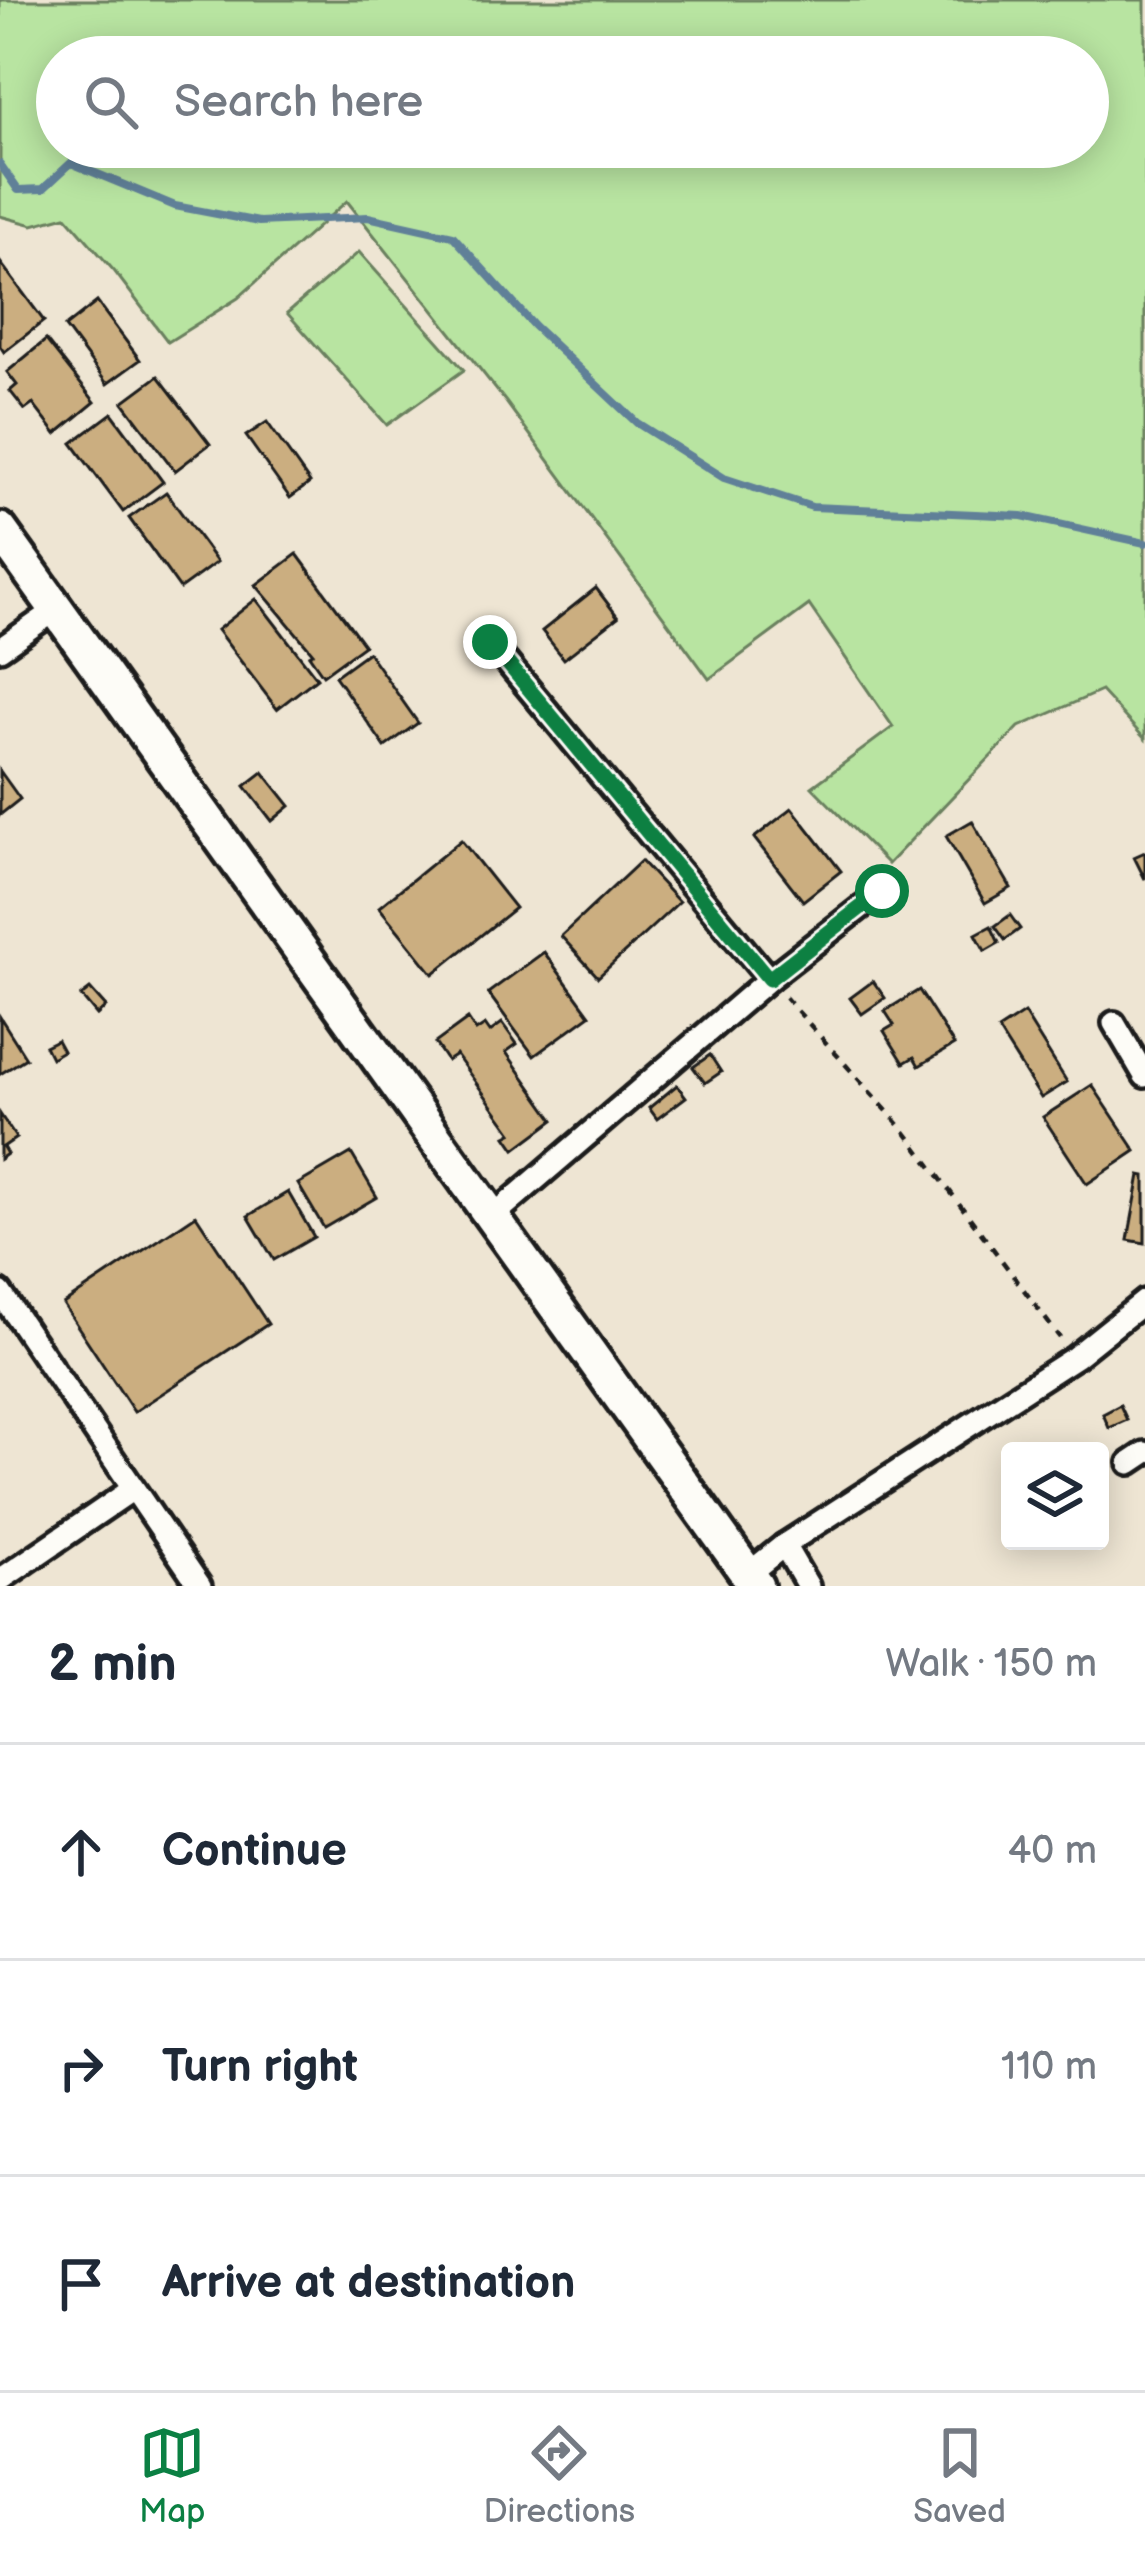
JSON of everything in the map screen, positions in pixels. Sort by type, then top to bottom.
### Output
[{"type":"street","points":[[0,530],[752,1580],[784,1545],[1075,1357],[1145,1300]]},
{"type":"street","points":[[0,649],[57,609]]},
{"type":"street","points":[[490,642],[769,979]]},
{"type":"street","points":[[493,1216],[769,979],[882,891]]},
{"type":"street","points":[[1114,1023],[1145,1076]]},
{"type":"street","points":[[0,1292],[200,1586]]},
{"type":"street","points":[[0,1580],[133,1489]]},
{"type":"street","points":[[784,1545],[808,1586]]},
{"type":"path","points":[[769,979],[904,1130],[1075,1357]]},
{"type":"green space","points":[[0,0],[1145,0],[1145,739],[1101,691],[1019,727],[888,864],[812,787],[893,727],[809,605],[709,679],[506,402],[347,201],[238,298],[168,342],[66,216],[33,225],[0,216]]},
{"type":"green space","points":[[359,252],[464,370],[387,425],[287,313]]},
{"type":"building","points":[[0,262],[44,321],[4,352],[0,346]]},
{"type":"building","points":[[97,302],[140,360],[107,384],[65,327]]},
{"type":"building","points":[[46,340],[95,402],[56,434],[33,404],[25,410],[10,391],[17,385],[7,372]]},
{"type":"building","points":[[158,376],[210,444],[175,471],[123,402]]},
{"type":"building","points":[[112,413],[163,482],[123,512],[72,443]]},
{"type":"building","points":[[267,422],[310,483],[290,498],[246,436]]},
{"type":"building","points":[[166,492],[217,562],[180,589],[129,518]]},
{"type":"building","points":[[297,554],[364,645],[323,675],[309,655],[313,653],[256,585]]},
{"type":"building","points":[[596,588],[618,617],[564,659],[542,631]]},
{"type":"building","points":[[256,599],[317,678],[277,709],[217,630]]},
{"type":"building","points":[[368,652],[418,723],[385,747],[335,676]]},
{"type":"building","points":[[0,771],[20,799],[0,815]]},
{"type":"building","points":[[263,772],[290,806],[272,821],[245,786]]},
{"type":"building","points":[[792,808],[841,871],[803,901],[754,838]]},
{"type":"building","points":[[972,821],[1011,888],[985,903],[946,836]]},
{"type":"building","points":[[461,840],[515,908],[433,974],[379,907]]},
{"type":"building","points":[[1145,852],[1145,879],[1134,857]]},
{"type":"building","points":[[641,861],[679,902],[598,977],[561,936]]},
{"type":"building","points":[[1010,915],[1020,929],[1005,940],[995,926]]},
{"type":"building","points":[[991,926],[999,943],[985,951],[976,934]]},
{"type":"building","points":[[544,952],[590,1015],[534,1056],[488,993]]},
{"type":"building","points":[[873,981],[885,998],[862,1014],[850,998]]},
{"type":"building","points":[[90,989],[106,1007],[97,1015],[81,996]]},
{"type":"building","points":[[919,990],[954,1045],[919,1066],[914,1057],[904,1063],[884,1031],[894,1025],[885,1011]]},
{"type":"building","points":[[1024,1013],[1067,1082],[1041,1098],[998,1030]]},
{"type":"building","points":[[0,1017],[26,1058],[0,1074]]},
{"type":"building","points":[[468,1019],[476,1031],[485,1025],[490,1032],[502,1023],[517,1044],[506,1052],[554,1120],[515,1149],[506,1136],[512,1133],[456,1055],[447,1061],[435,1043]]},
{"type":"building","points":[[57,1040],[63,1051],[51,1058],[45,1046]]},
{"type":"building","points":[[710,1055],[721,1072],[705,1083],[693,1067]]},
{"type":"building","points":[[677,1085],[686,1097],[657,1119],[649,1108]]},
{"type":"building","points":[[1092,1085],[1136,1151],[1087,1184],[1043,1117]]},
{"type":"building","points":[[0,1114],[16,1138],[3,1147],[7,1154],[0,1159]]},
{"type":"building","points":[[351,1153],[377,1197],[324,1228],[298,1184]]},
{"type":"building","points":[[1140,1175],[1145,1176],[1145,1243],[1128,1240]]},
{"type":"building","points":[[288,1192],[314,1237],[274,1260],[248,1216]]},
{"type":"building","points":[[196,1215],[268,1324],[134,1412],[63,1304]]},
{"type":"building","points":[[1120,1405],[1127,1420],[1109,1428],[1103,1414]]},
{"type":"waterway","points":[[0,164],[18,190],[43,189],[66,168]]},
{"type":"waterway","points":[[83,168],[175,206],[259,222],[368,217],[453,236],[534,326],[637,423],[724,478],[812,507],[1022,516],[1145,543]]},
{"type":"route","points":[[490,642],[769,979],[882,891]]}]
